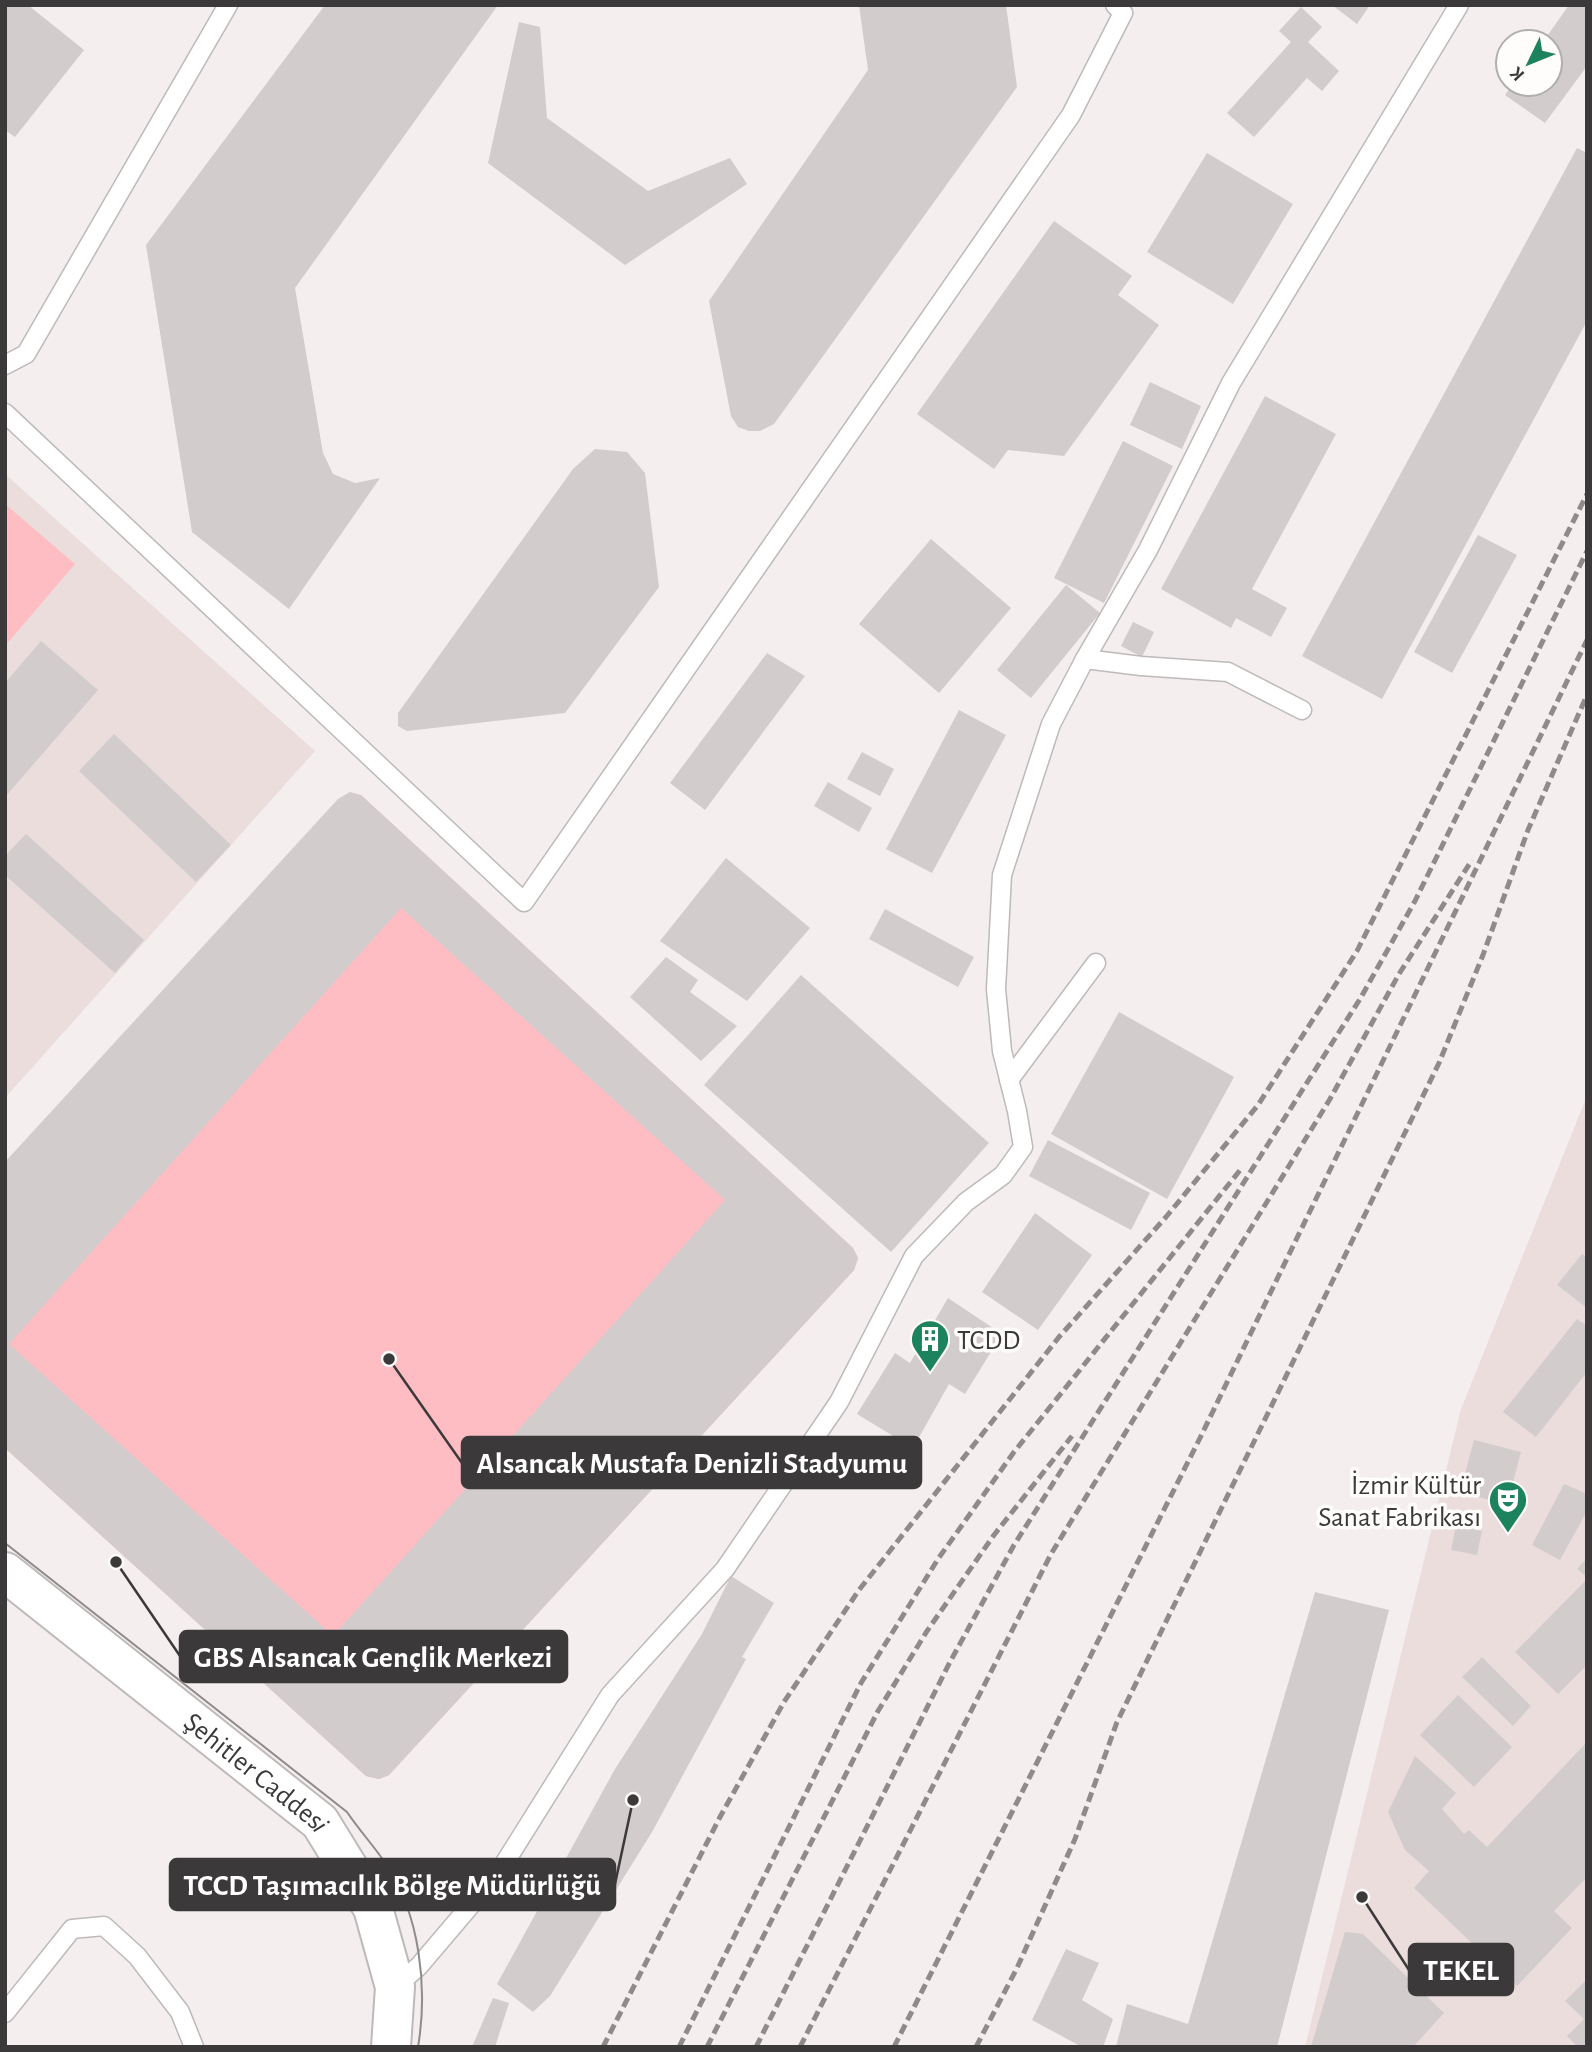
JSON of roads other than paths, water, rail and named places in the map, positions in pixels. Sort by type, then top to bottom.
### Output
[{"type":"street","name":"Şehitler Caddesi","points":[[5,1572],[320,1822],[373,1908],[395,1986],[391,2047]]},
{"type":"lane","points":[[5,365],[26,354],[228,5]]},
{"type":"lane","points":[[5,413],[524,902],[1071,116],[1123,13],[1115,5]]},
{"type":"lane","points":[[395,1986],[419,1966],[499,1872],[610,1695],[724,1569],[839,1402],[914,1256],[966,1202],[1003,1175],[1023,1147],[1002,1051],[996,989],[1002,875],[1051,724],[1148,550],[1231,383],[1459,5]]},
{"type":"lane","points":[[1085,659],[1228,672],[1302,710]]},
{"type":"lane","points":[[1009,1080],[1096,964]]},
{"type":"lane","points":[[5,2013],[72,1929],[104,1926],[137,1956],[180,2012],[194,2047]]},
{"type":"tram line","points":[[5,1543],[347,1812],[398,1884],[414,1929],[422,2001],[418,2047]]},
{"type":"railway","points":[[603,2047],[720,1817],[784,1702],[859,1590],[1059,1337],[1166,1217],[1258,1105],[1357,951],[1587,494]]},
{"type":"railway","points":[[756,2047],[950,1662],[1014,1545],[1360,999],[1415,901],[1587,551]]},
{"type":"railway","points":[[894,2047],[1201,1436],[1587,640]]},
{"type":"railway","points":[[976,2047],[1017,1968],[1075,1839],[1117,1722],[1439,1063],[1483,955],[1528,830],[1587,695]]},
{"type":"railway","points":[[800,2047],[1051,1554],[1330,1099],[1399,974],[1472,860]]},
{"type":"railway","points":[[679,2047],[861,1683],[938,1559],[1014,1452],[1241,1169]]},
{"type":"railway","points":[[707,2047],[878,1711],[927,1631],[994,1535],[1072,1436]]},
{"type":"place","name":"Alsancak Mustafa Denizli Stadyumu","points":[[389,1359]]},
{"type":"place","name":"TCDD","points":[[930,1373]]},
{"type":"place","name":"İzmir Kültür Sanat Fabrikası","points":[[1508,1534]]},
{"type":"place","name":"GBS Alsancak Gençlik Merkezi","points":[[116,1562]]},
{"type":"place","name":"TCCD Taşımacılık Bölge Müdürlüğü","points":[[633,1800]]},
{"type":"place","name":"TEKEL","points":[[1362,1897]]}]
